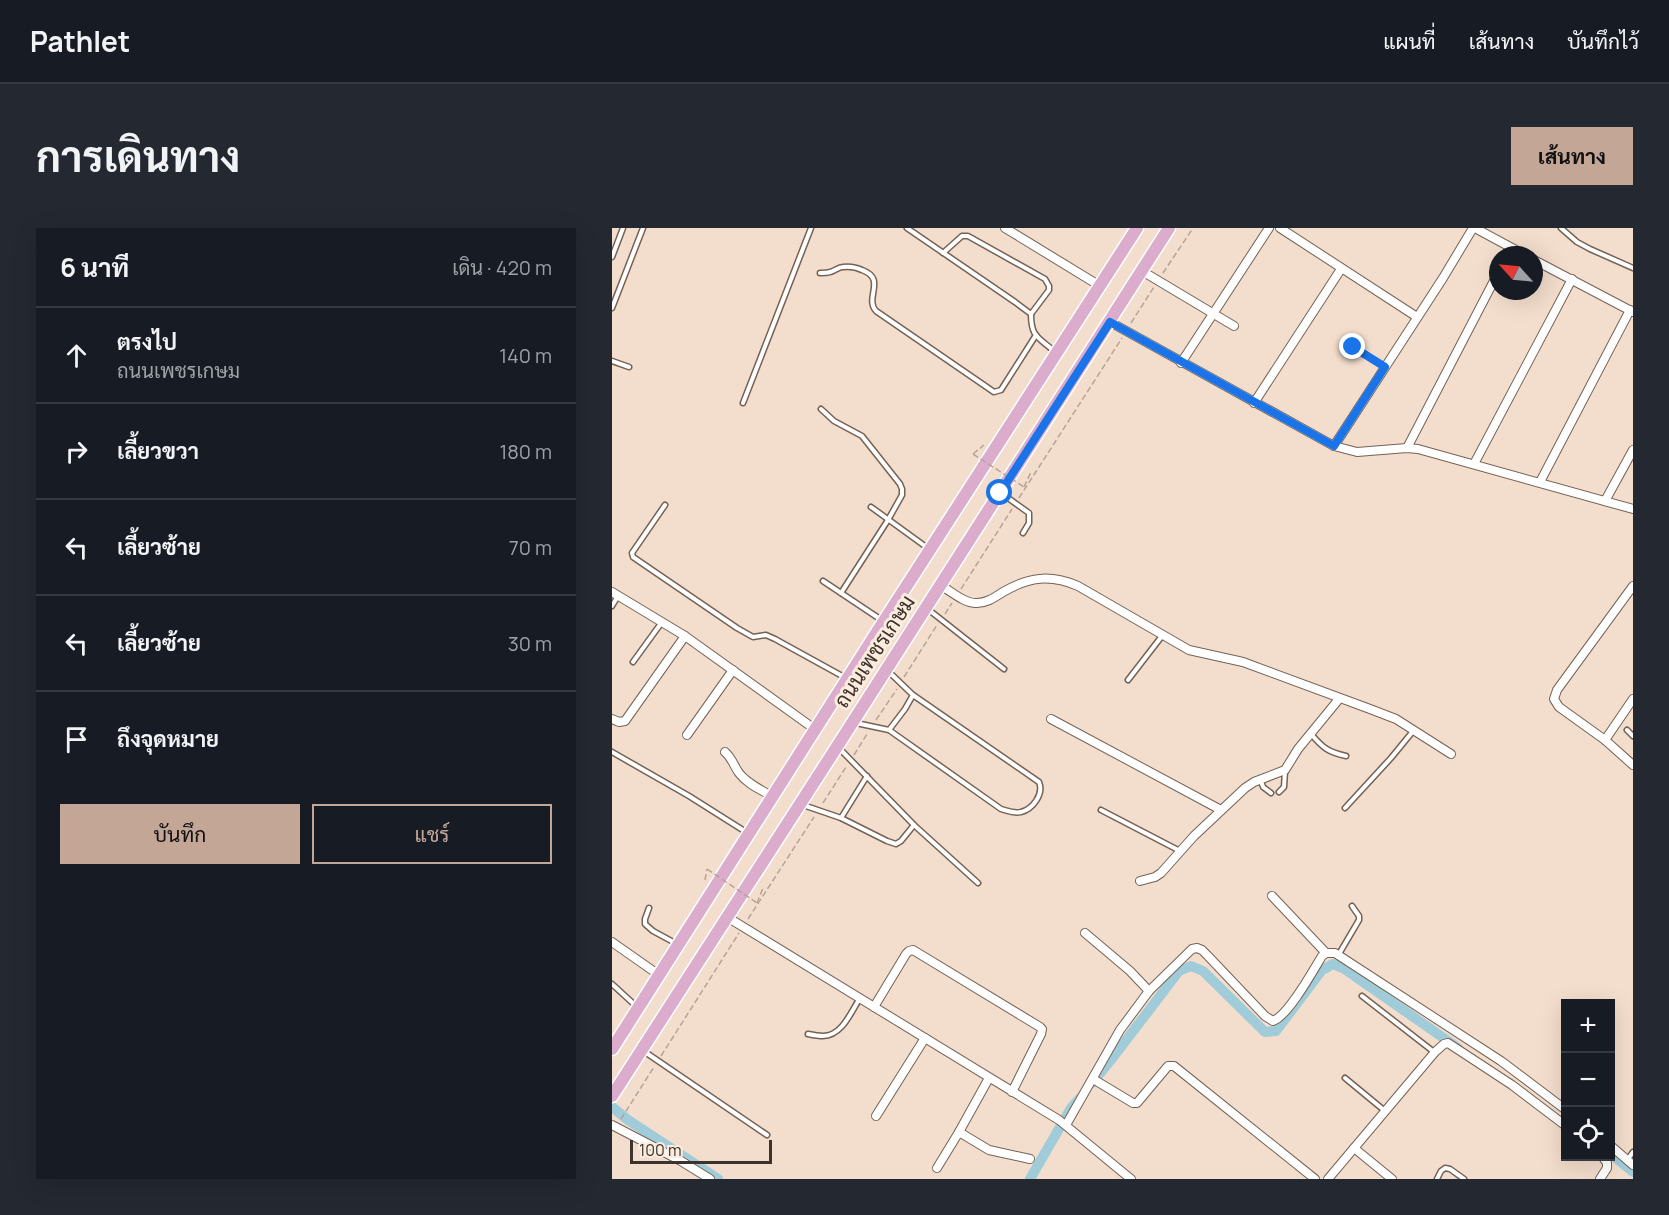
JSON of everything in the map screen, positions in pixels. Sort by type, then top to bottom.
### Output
[{"type":"main road","name":"ถนนเพชรเกษม","points":[[612,1049],[1137,228]]},
{"type":"main road","name":"ถนนเพชรเกษม","points":[[612,1096],[1169,228]]},
{"type":"street","points":[[1005,228],[1100,286]]},
{"type":"street","points":[[1181,363],[1269,228]]},
{"type":"street","points":[[1280,228],[1417,317]]},
{"type":"street","points":[[1334,446],[1439,286],[1474,228],[1501,246]]},
{"type":"street","points":[[1540,482],[1632,311],[1543,264]]},
{"type":"street","points":[[1254,403],[1341,269]]},
{"type":"street","points":[[1142,271],[1234,326]]},
{"type":"street","points":[[1474,464],[1572,279]]},
{"type":"street","points":[[1407,448],[1489,290]]},
{"type":"street","points":[[1110,322],[1334,446],[1357,452],[1407,448],[1474,464],[1633,509]]},
{"type":"street","points":[[1605,501],[1633,450]]},
{"type":"street","points":[[940,585],[976,603],[987,601],[1013,586],[1036,579],[1063,580],[1078,586],[1189,650],[1243,662],[1396,719],[1451,754]]},
{"type":"street","points":[[1632,589],[1557,690],[1554,699],[1559,707],[1605,740],[1633,765]]},
{"type":"street","points":[[615,593],[685,636],[816,730]]},
{"type":"street","points":[[612,719],[619,722],[625,721],[685,636]]},
{"type":"street","points":[[687,735],[733,670]]},
{"type":"street","points":[[1140,881],[1155,877],[1245,788],[1260,779],[1285,770],[1310,733],[1339,699]]},
{"type":"street","points":[[1605,740],[1633,699]]},
{"type":"street","points":[[1051,719],[1221,810]]},
{"type":"street","points":[[725,752],[743,778],[773,797]]},
{"type":"street","points":[[1272,896],[1326,953]]},
{"type":"street","points":[[727,917],[1063,1123],[1120,1176],[1131,1179]]},
{"type":"street","points":[[1085,933],[1130,971],[1149,991]]},
{"type":"street","points":[[612,942],[659,975]]},
{"type":"street","points":[[1063,1123],[1093,1079],[1127,1019],[1149,991],[1192,949],[1197,948],[1209,956],[1265,1016],[1273,1021],[1281,1018],[1322,957],[1326,953],[1338,954],[1501,1061],[1562,1107]]},
{"type":"street","points":[[874,1007],[906,954],[913,950],[1040,1027],[1041,1034],[1012,1092]]},
{"type":"street","points":[[876,1116],[925,1038]]},
{"type":"street","points":[[1328,1179],[1435,1052],[1448,1042],[1512,1085],[1561,1122]]},
{"type":"street","points":[[1093,1079],[1133,1103],[1137,1103],[1168,1066],[1174,1066],[1315,1179]]},
{"type":"street","points":[[937,1168],[989,1078]]},
{"type":"street","points":[[612,1125],[710,1179]]},
{"type":"street","points":[[959,1132],[989,1150],[1030,1159]]},
{"type":"street","points":[[1354,1148],[1392,1179]]},
{"type":"street","points":[[1615,1149],[1631,1163]]},
{"type":"street","points":[[1600,1179],[1607,1168],[1606,1161]]},
{"type":"lane","points":[[612,257],[623,228]]},
{"type":"lane","points":[[612,308],[643,228]]},
{"type":"lane","points":[[743,403],[811,228]]},
{"type":"lane","points":[[907,228],[1030,314]]},
{"type":"lane","points":[[1564,229],[1577,242],[1633,268]]},
{"type":"lane","points":[[943,253],[962,236],[968,236],[1045,279],[1049,290],[1030,314],[1031,328],[1057,353]]},
{"type":"lane","points":[[820,273],[830,272],[840,267],[852,267],[870,273],[874,279],[871,303],[876,311],[994,392],[1001,390],[1036,335]]},
{"type":"lane","points":[[1353,347],[1385,367]]},
{"type":"lane","points":[[612,361],[629,367]]},
{"type":"lane","points":[[821,410],[834,421],[862,436],[900,484],[902,495],[841,592]]},
{"type":"lane","points":[[1000,493],[1029,513],[1029,523],[1023,533]]},
{"type":"lane","points":[[665,505],[632,553],[636,561],[753,637],[766,635],[848,679]]},
{"type":"lane","points":[[871,507],[930,549]]},
{"type":"lane","points":[[823,580],[884,621]]},
{"type":"lane","points":[[612,606],[615,593]]},
{"type":"lane","points":[[926,608],[1004,669]]},
{"type":"lane","points":[[633,662],[663,622]]},
{"type":"lane","points":[[1128,680],[1162,636]]},
{"type":"lane","points":[[852,722],[889,730],[1002,809],[1019,813],[1036,801],[1041,788],[1039,782],[913,695],[887,669]]},
{"type":"lane","points":[[889,730],[913,695]]},
{"type":"lane","points":[[1345,808],[1414,730]]},
{"type":"lane","points":[[1627,730],[1633,736]]},
{"type":"lane","points":[[1310,733],[1325,750],[1346,756]]},
{"type":"lane","points":[[837,746],[914,825],[978,883]]},
{"type":"lane","points":[[612,752],[750,834]]},
{"type":"lane","points":[[1279,792],[1284,787],[1285,770]]},
{"type":"lane","points":[[841,818],[867,776]]},
{"type":"lane","points":[[1260,779],[1263,788],[1271,793]]},
{"type":"lane","points":[[799,804],[841,818],[896,844],[914,825]]},
{"type":"lane","points":[[1101,810],[1180,852]]},
{"type":"lane","points":[[1338,954],[1359,920],[1352,906]]},
{"type":"lane","points":[[649,908],[645,924],[678,945]]},
{"type":"lane","points":[[612,985],[638,1009]]},
{"type":"lane","points":[[1362,996],[1435,1052]]},
{"type":"lane","points":[[808,1034],[823,1036],[838,1031],[860,998]]},
{"type":"lane","points":[[642,1050],[767,1135]]},
{"type":"lane","points":[[1345,1078],[1385,1111]]},
{"type":"lane","points":[[1631,1163],[1633,1152]]},
{"type":"lane","points":[[1437,1179],[1445,1168],[1464,1179]]},
{"type":"path","points":[[621,1118],[1193,228]]},
{"type":"path","points":[[985,444],[973,454],[1024,487],[1031,472]]},
{"type":"path","points":[[705,883],[707,869],[758,903],[763,888]]},
{"type":"waterway","points":[[1092,1083],[1179,971],[1191,966],[1203,971],[1265,1032],[1276,1031],[1322,970],[1333,964],[1343,968],[1458,1048]]},
{"type":"waterway","points":[[1030,1179],[1071,1108],[1080,1098]]},
{"type":"waterway","points":[[612,1107],[718,1179]]},
{"type":"waterway","points":[[1615,1157],[1633,1172]]},
{"type":"route","points":[[1000,493],[1110,322],[1334,446],[1385,367],[1353,347]]}]
